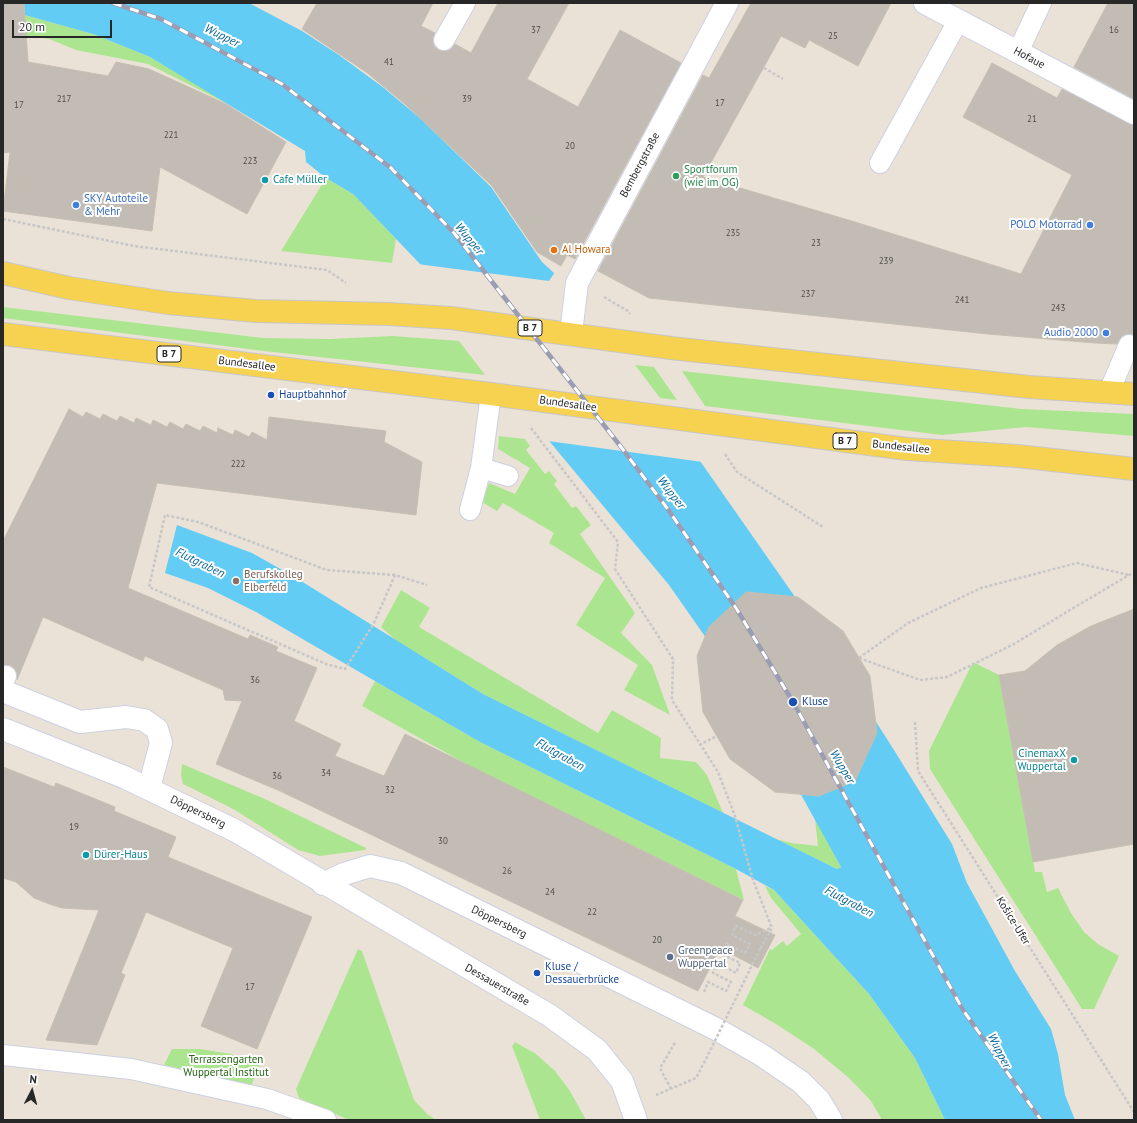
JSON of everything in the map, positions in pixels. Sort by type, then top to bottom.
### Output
[{"type":"main road","name":"B 7","points":[[3,273],[69,288],[168,303],[256,311],[389,314],[451,318],[648,344],[1030,387],[1134,394]]},
{"type":"main road","name":"Bundesallee","points":[[3,334],[504,396],[907,449],[1016,456],[1134,469]]},
{"type":"street","name":"Bembergstraße","points":[[571,333],[576,291],[728,3]]},
{"type":"street","name":"Hofaue","points":[[925,3],[1134,113]]},
{"type":"street","points":[[4,684],[80,722],[126,717],[144,720],[157,729],[161,743],[149,788]]},
{"type":"street","name":"Döppersberg","points":[[3,729],[149,788],[236,831],[324,884],[344,874],[370,866],[401,873],[718,1030],[760,1054],[801,1082],[819,1100],[831,1120]]},
{"type":"street","name":"Dessauerstraße","points":[[324,884],[549,1016],[597,1050],[622,1081],[634,1113]]},
{"type":"lane","points":[[444,40],[465,3]]},
{"type":"lane","points":[[1018,52],[1041,3]]},
{"type":"lane","points":[[880,163],[958,21]]},
{"type":"lane","points":[[1108,392],[1129,345]]},
{"type":"lane","points":[[470,510],[481,468],[504,396]]},
{"type":"lane","points":[[481,468],[508,476]]},
{"type":"lane","points":[[3,1055],[131,1069],[266,1099],[326,1120]]},
{"type":"path","points":[[764,68],[782,79]]},
{"type":"path","points":[[3,219],[134,246],[327,270],[352,287]]},
{"type":"path","points":[[576,291],[628,311],[648,344]]},
{"type":"path","points":[[504,396],[618,542],[615,569],[673,659],[672,700],[699,745],[718,772],[735,816],[753,880],[772,928]]},
{"type":"path","points":[[721,448],[737,472],[823,527]]},
{"type":"path","points":[[395,575],[374,623],[345,669],[326,664],[149,587],[165,515],[198,522],[327,570],[395,575],[427,585]]},
{"type":"path","points":[[1129,575],[1077,563],[981,588],[908,623],[859,658],[920,680],[947,677],[1014,644],[1129,575],[1134,574]]},
{"type":"path","name":"Košice-Ufer","points":[[915,722],[918,771],[1134,1112]]},
{"type":"path","points":[[699,745],[717,736]]},
{"type":"path","points":[[704,992],[708,982],[726,991],[731,982],[713,973],[718,963],[736,972],[740,963],[722,954],[727,944],[745,953],[750,944],[732,935],[736,926],[755,935],[772,928]]},
{"type":"path","points":[[634,1113],[671,1089],[696,1078],[760,949],[772,928]]},
{"type":"path","points":[[671,1089],[660,1068],[674,1044]]},
{"type":"green space","points":[[3,9],[93,34],[150,57],[238,109],[148,64],[76,50],[49,39],[3,33]]},
{"type":"green space","points":[[326,178],[353,194],[396,239],[392,263],[281,251]]},
{"type":"green space","points":[[3,307],[263,338],[330,339],[393,336],[459,341],[485,375],[264,351],[3,318]]},
{"type":"green space","points":[[635,365],[654,367],[677,400],[660,398]]},
{"type":"green space","points":[[682,371],[1022,409],[1134,414],[1134,436],[1026,427],[942,435],[705,406]]},
{"type":"green space","points":[[499,436],[525,439],[530,446],[526,450],[545,474],[549,471],[557,481],[554,484],[572,508],[576,506],[591,525],[580,534],[635,613],[621,633],[652,665],[670,715],[624,690],[638,665],[576,625],[605,578],[549,543],[554,533],[503,503],[497,511],[482,502],[489,483],[515,494],[530,468],[498,449]]},
{"type":"green space","points":[[401,590],[430,608],[419,627],[598,733],[612,710],[661,738],[660,758],[696,762],[707,775],[723,813],[483,694],[397,641],[381,627]]},
{"type":"green space","points":[[975,663],[999,675],[1035,872],[1042,872],[1047,892],[1058,888],[1071,913],[1084,932],[1098,944],[1119,956],[1094,1009],[1082,1009],[930,769],[929,751],[971,666]]},
{"type":"green space","points":[[375,681],[480,742],[736,869],[744,900],[479,771],[362,706]]},
{"type":"green space","points":[[182,764],[265,799],[366,848],[365,850],[320,856],[298,850],[235,810],[183,784],[181,775]]},
{"type":"green space","points":[[815,819],[841,867],[837,869],[776,839],[791,843],[818,846]]},
{"type":"green space","points":[[765,886],[774,890],[869,994],[915,1058],[945,1120],[882,1120],[871,1101],[849,1078],[814,1049],[776,1024],[743,1005],[770,949],[772,950],[783,941],[787,946],[801,934],[771,898]]},
{"type":"green space","points":[[358,949],[362,951],[414,1100],[427,1114],[436,1120],[349,1120],[299,1098],[296,1089]]},
{"type":"green space","points":[[515,1042],[536,1054],[555,1071],[570,1091],[586,1120],[540,1120],[512,1046]]},
{"type":"green space","name":"Terrassengarten Wuppertal Institut","points":[[172,1049],[200,1049],[231,1054],[260,1065],[251,1086],[164,1065]]},
{"type":"water","points":[[3,3],[249,3],[302,31],[339,55],[384,88],[421,119],[491,187],[542,262],[554,273],[670,418],[807,614],[894,750],[952,844],[967,883],[1015,971],[1051,1029],[1058,1054],[1065,1095],[1075,1120],[945,1120],[915,1058],[869,994],[774,890],[736,869],[480,742],[256,612],[208,588],[165,573],[177,525],[252,553],[293,576],[483,694],[837,869],[841,867],[746,695],[669,585],[540,430],[421,265],[353,194],[326,178],[306,162],[305,151],[150,57],[93,34],[3,9]]},
{"type":"pier","points":[[417,264],[549,281],[555,272],[672,417],[703,462],[548,441],[447,313]]},
{"type":"building","points":[[3,3],[24,3],[28,62],[108,76],[116,62],[149,69],[226,104],[286,142],[247,214],[160,167],[152,231],[3,211],[10,152],[3,153]]},
{"type":"building","points":[[317,3],[433,3],[421,26],[435,33],[433,40],[434,46],[439,50],[444,51],[450,50],[455,44],[471,53],[498,3],[569,3],[527,79],[578,107],[620,30],[681,63],[575,259],[567,255],[561,266],[537,252],[492,186],[405,104],[366,72],[302,29]]},
{"type":"building","points":[[751,3],[891,3],[858,66],[809,40],[805,48],[781,36],[703,177],[855,222],[1021,274],[1072,175],[963,117],[992,63],[1057,98],[1062,89],[1134,125],[1134,335],[1128,334],[1122,336],[1117,344],[1095,343],[988,334],[649,298],[598,271],[703,75],[709,78]]},
{"type":"building","points":[[1108,3],[1134,3],[1134,99],[1074,67]]},
{"type":"building","points":[[69,409],[83,417],[86,412],[100,419],[103,414],[117,421],[120,416],[134,423],[136,418],[151,425],[153,420],[167,427],[170,422],[183,429],[186,424],[200,431],[203,426],[217,433],[218,428],[233,435],[235,430],[249,437],[252,432],[267,440],[269,417],[386,431],[384,442],[422,462],[416,515],[157,483],[128,588],[248,639],[250,635],[278,647],[276,651],[317,668],[294,721],[341,744],[335,756],[384,776],[405,734],[743,900],[735,916],[775,935],[758,968],[720,948],[698,991],[280,791],[216,764],[242,701],[225,700],[223,690],[145,656],[143,661],[43,617],[17,680],[15,669],[10,665],[3,665],[3,541]]},
{"type":"building","name":"Kluse","points":[[746,592],[798,597],[843,631],[870,676],[877,733],[855,781],[819,796],[775,792],[730,759],[703,712],[697,656],[709,627]]},
{"type":"building","name":"CinemaxX Wuppertal","points":[[1134,609],[1134,844],[1033,862],[999,675],[1025,671],[1057,645],[1091,626]]},
{"type":"building","points":[[3,767],[54,787],[56,783],[115,807],[114,811],[176,837],[168,857],[312,917],[257,1049],[201,1026],[233,948],[146,912],[121,973],[125,975],[97,1045],[46,1040],[99,910],[62,908],[52,905],[34,898],[16,882],[3,878]]},
{"type":"railway","points":[[113,3],[161,19],[282,84],[391,168],[454,233],[667,508],[736,608],[793,702],[963,1010],[1041,1120]]},
{"type":"place","name":"Sportforum (wie im OG)","points":[[676,176]]},
{"type":"place","name":"Cafe Müller","points":[[265,180]]},
{"type":"place","name":"SKY Autoteile & Mehr","points":[[76,205]]},
{"type":"place","name":"POLO Motorrad","points":[[1090,225]]},
{"type":"place","name":"Al Howara","points":[[554,250]]},
{"type":"place","name":"Audio 2000","points":[[1106,333]]},
{"type":"place","name":"Hauptbahnhof","points":[[271,395]]},
{"type":"place","name":"Berufskolleg Elberfeld","points":[[236,581]]},
{"type":"place","name":"Kluse","points":[[793,702]]},
{"type":"place","name":"CinemaxX Wuppertal","points":[[1074,760]]},
{"type":"place","name":"Dürer-Haus","points":[[86,855]]},
{"type":"place","name":"Greenpeace Wuppertal","points":[[670,957]]},
{"type":"place","name":"Kluse / Dessauerbrücke","points":[[537,973]]},
{"type":"water label","name":"Wupper","points":[[222,36]]},
{"type":"water label","name":"Wupper","points":[[469,239]]},
{"type":"water label","name":"Wupper","points":[[671,493]]},
{"type":"water label","name":"Flutgraben","points":[[200,563]]},
{"type":"water label","name":"Flutgraben","points":[[560,755]]},
{"type":"water label","name":"Wupper","points":[[842,767]]},
{"type":"water label","name":"Flutgraben","points":[[849,902]]},
{"type":"water label","name":"Wupper","points":[[999,1051]]}]
